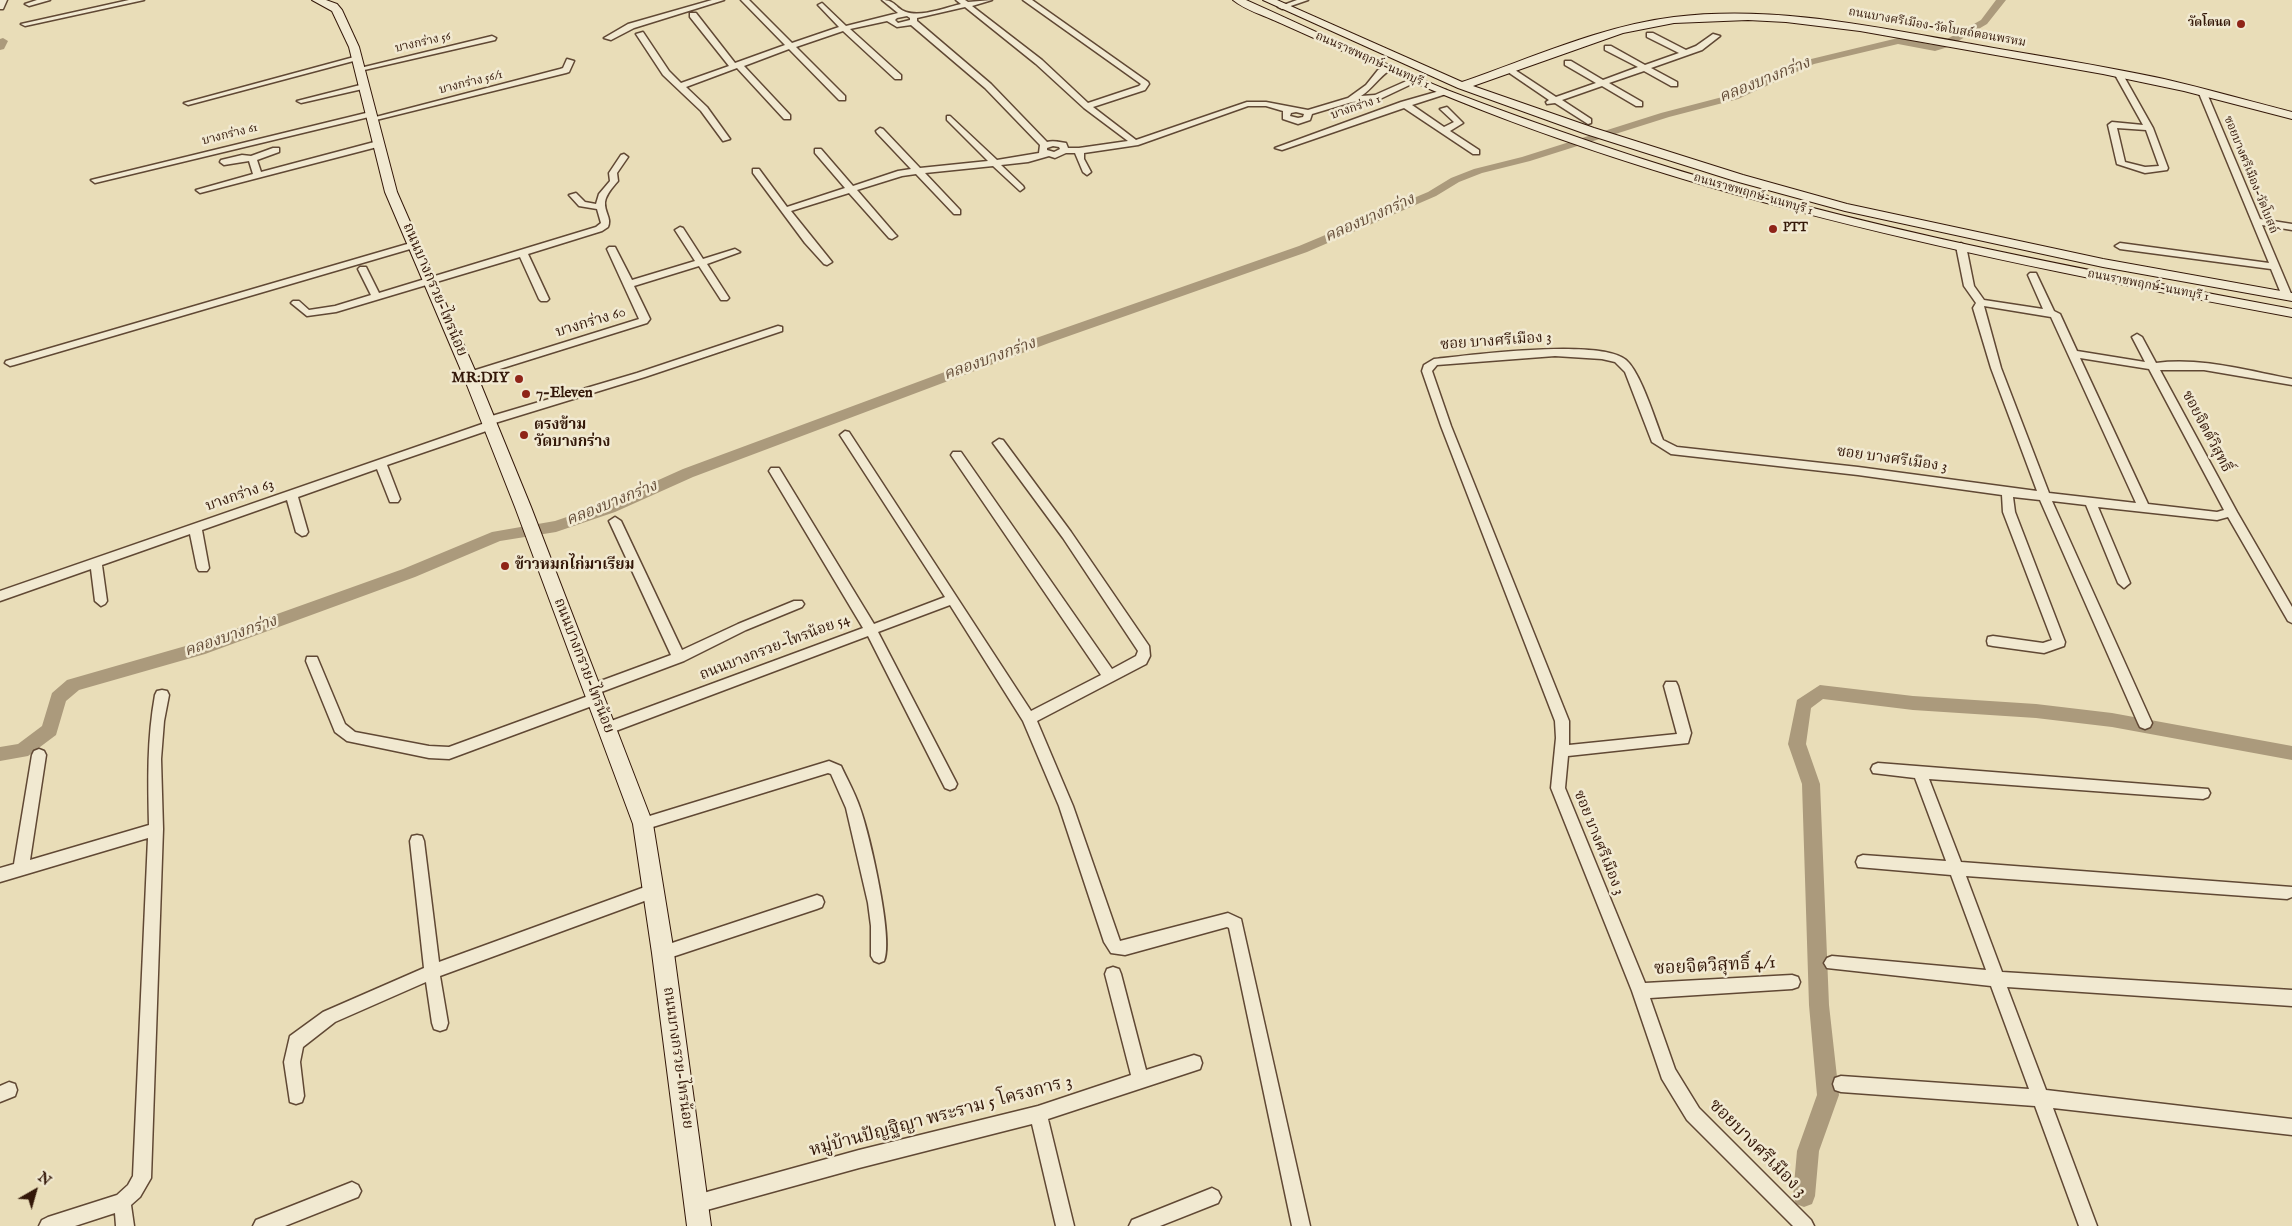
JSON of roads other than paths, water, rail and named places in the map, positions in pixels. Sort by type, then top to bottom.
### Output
[{"type":"main road","name":"ถนนบางกรวย-ไทรน้อย","points":[[317,0],[333,6],[352,43],[392,192],[490,423],[608,728],[643,824],[698,1215]]},
{"type":"main road","name":"ถนนราชพฤกษ์-นนทบุรี 1","points":[[1238,0],[1414,81],[1567,138],[1745,194],[1842,219],[2118,281],[2292,313]]},
{"type":"main road","name":"ถนนราชพฤกษ์-นนทบุรี 1","points":[[1277,2],[1462,86],[1589,126],[1618,141],[1739,178],[1845,207],[2103,263],[2289,297]]},
{"type":"main road","name":"ถนนบางศรีเมือง-วัดโบสถ์ดอนพรหม","points":[[1462,86],[1536,58],[1618,31],[1650,24],[1700,17],[1773,18],[1858,28],[1934,40],[2118,73],[2202,91],[2292,116]]},
{"type":"street","points":[[0,7],[3,0]]},
{"type":"street","points":[[29,4],[46,0]]},
{"type":"street","points":[[25,24],[140,0]]},
{"type":"street","points":[[608,38],[631,26],[720,0]]},
{"type":"street","points":[[746,0],[842,98]]},
{"type":"street","points":[[886,0],[903,14],[914,20],[988,86],[1045,149],[1055,155],[1065,150],[1079,151],[1135,143],[1247,104],[1266,104],[1290,110],[1299,109],[1308,113],[1351,100],[1376,98],[1414,81]]},
{"type":"street","points":[[960,0],[1039,62],[1087,106],[1135,143]]},
{"type":"street","points":[[891,18],[893,23],[897,25],[988,0]]},
{"type":"street","points":[[1027,0],[1145,84],[1142,88],[1087,106]]},
{"type":"street","points":[[1277,2],[1304,0]]},
{"type":"street","points":[[822,5],[843,27],[898,76]]},
{"type":"street","points":[[681,86],[843,27],[903,14]]},
{"type":"street","points":[[693,15],[735,65],[787,117]]},
{"type":"street","points":[[640,34],[666,73],[704,109],[726,139]]},
{"type":"street","points":[[1650,36],[1685,53]]},
{"type":"street","points":[[1556,102],[1644,67],[1699,48],[1716,36]]},
{"type":"street","name":"บางกร่าง 56","points":[[188,103],[240,92],[282,77],[492,38]]},
{"type":"street","points":[[1608,48],[1674,84]]},
{"type":"street","name":"บางกร่าง 56/1","points":[[371,116],[563,71],[566,70],[570,61]]},
{"type":"street","points":[[1568,63],[1639,104]]},
{"type":"street","points":[[1381,83],[1381,72],[1387,68]]},
{"type":"street","points":[[1504,71],[1556,102],[1589,126]]},
{"type":"street","points":[[2118,73],[2149,128],[2163,170],[2145,170],[2121,164],[2112,125],[2149,128]]},
{"type":"street","points":[[1351,100],[1381,83],[1396,88]]},
{"type":"street","points":[[301,101],[364,86]]},
{"type":"street","name":"ซอยบางศรีเมือง-วัดโบสถ์","points":[[2202,91],[2274,267],[2289,297]]},
{"type":"street","name":"บางกร่าง 1","points":[[1278,148],[1443,92]]},
{"type":"street","points":[[1404,104],[1476,152]]},
{"type":"street","points":[[1443,131],[1459,123],[1444,109]]},
{"type":"street","name":"บางกร่าง 61","points":[[95,180],[371,116]]},
{"type":"street","points":[[950,118],[1020,188]]},
{"type":"street","points":[[880,131],[957,212]]},
{"type":"street","points":[[200,190],[378,144]]},
{"type":"street","points":[[786,210],[917,170],[1028,159],[1045,149]]},
{"type":"street","points":[[224,162],[252,158],[276,150]]},
{"type":"street","points":[[818,151],[892,236]]},
{"type":"street","points":[[1079,151],[1080,159],[1087,172]]},
{"type":"street","points":[[296,303],[302,310],[313,313],[523,253],[603,227],[606,221],[600,207],[605,192],[614,181],[612,173],[624,157]]},
{"type":"street","points":[[252,158],[258,175]]},
{"type":"street","points":[[756,171],[808,241],[827,262]]},
{"type":"street","points":[[574,195],[582,204],[600,207]]},
{"type":"street","points":[[2255,222],[2292,227]]},
{"type":"street","points":[[680,230],[724,298]]},
{"type":"street","points":[[10,363],[414,245]]},
{"type":"street","points":[[1961,246],[1969,286],[1981,303],[2055,314],[2144,508]]},
{"type":"street","points":[[2120,246],[2274,267]]},
{"type":"street","name":"บางกร่าง 60","points":[[470,375],[641,323],[645,319],[612,249]]},
{"type":"street","points":[[629,284],[735,252]]},
{"type":"street","points":[[523,253],[544,299]]},
{"type":"street","points":[[363,269],[376,296]]},
{"type":"street","points":[[2033,275],[2050,314]]},
{"type":"street","points":[[1981,303],[1978,308],[1996,368],[2044,496],[2145,723]]},
{"type":"street","name":"บางกร่าง 63","points":[[0,596],[490,423],[641,376],[778,329]]},
{"type":"street","name":"ซอยจิตต์วิสุทธิ์","points":[[2137,337],[2231,512],[2292,618]]},
{"type":"street","name":"ซอย บางศรีเมือง 3","points":[[1668,1073],[1640,991],[1558,788],[1558,770],[1564,732],[1562,721],[1446,426],[1427,371],[1430,364],[1434,362],[1532,354],[1577,354],[1610,358],[1625,364],[1630,371],[1658,442],[1675,450],[1858,471],[2090,502],[2217,516],[2231,512]]},
{"type":"street","name":"ซอยจิตต์วิสุทธิ์","points":[[2074,354],[2154,367],[2165,365],[2212,368],[2292,382]]},
{"type":"street","points":[[845,435],[1030,719],[1066,806],[1112,942],[1116,948],[1125,948],[1228,920],[1236,924],[1301,1226]]},
{"type":"street","points":[[999,443],[1067,535],[1144,650],[1144,656],[1141,660],[1030,719]]},
{"type":"street","points":[[957,455],[1109,676]]},
{"type":"street","points":[[381,462],[394,499]]},
{"type":"street","points":[[775,471],[871,630],[950,784]]},
{"type":"street","points":[[1993,641],[2044,648],[2056,645],[2059,642],[2009,512],[2008,492]]},
{"type":"street","points":[[291,494],[302,532]]},
{"type":"street","points":[[2090,502],[2124,582]]},
{"type":"street","points":[[615,521],[678,657]]},
{"type":"street","points":[[195,528],[203,568]]},
{"type":"street","points":[[96,562],[101,601]]},
{"type":"street","name":"ถนนบางกรวย-ไทรน้อย 54","points":[[608,728],[953,599]]},
{"type":"street","points":[[312,661],[340,728],[352,738],[429,752],[449,753],[594,695],[742,627],[798,604]]},
{"type":"street","points":[[1562,751],[1683,739],[1684,732],[1671,686]]},
{"type":"street","points":[[48,1226],[122,1202],[134,1191],[142,1178],[156,829],[154,759],[157,721],[162,695]]},
{"type":"street","points":[[20,869],[39,755]]},
{"type":"street","points":[[643,824],[828,767],[833,768],[836,770],[853,808],[876,910],[879,956]]},
{"type":"street","points":[[1878,769],[2203,793]]},
{"type":"street","points":[[1920,772],[2088,1226]]},
{"type":"street","points":[[0,874],[156,829]]},
{"type":"street","points":[[417,841],[432,972],[440,1023]]},
{"type":"street","points":[[1863,862],[2287,892]]},
{"type":"street","points":[[296,1096],[292,1062],[296,1042],[329,1016],[432,972],[653,891]]},
{"type":"street","points":[[662,953],[817,902]]},
{"type":"street","points":[[1832,963],[1997,979],[2292,998]]},
{"type":"street","points":[[1113,974],[1141,1081]]},
{"type":"street","name":"ซอยจิตวิสุทธิ์ 4/1","points":[[1640,991],[1792,982]]},
{"type":"street","name":"หมู่บ้านปัญฐิญา พระราม 5 โครงการ 3","points":[[698,1215],[859,1159],[1038,1114],[1194,1063]]},
{"type":"street","name":"ซอยบางศรีเมือง 3","points":[[1668,1073],[1694,1114],[1767,1186],[1804,1226]]},
{"type":"street","points":[[1841,1084],[2040,1098],[2292,1127]]},
{"type":"street","points":[[1038,1114],[1066,1226]]},
{"type":"street","points":[[262,1226],[352,1191]]},
{"type":"street","points":[[1138,1226],[1212,1196]]},
{"type":"street","points":[[122,1202],[125,1226]]},
{"type":"waterway","name":"คลองบางกร่าง","points":[[0,754],[22,751],[50,730],[58,698],[73,685],[199,649],[409,573],[497,536],[556,526],[610,508],[688,473],[1044,340],[1303,249],[1432,194],[1455,180],[1478,171],[1526,159],[1665,115],[1734,97],[1811,62],[1898,41],[1935,48],[1944,45],[1984,22],[2001,0]]},
{"type":"waterway","points":[[0,47],[3,41]]},
{"type":"waterway","points":[[1804,1196],[1808,1151],[1828,1095],[1819,1005],[1811,784],[1797,744],[1803,705],[1820,692],[1913,703],[2036,711],[2112,720],[2292,753]]},
{"type":"place","name":"วัดโตนด","points":[[2241,24]]},
{"type":"place","name":"PTT","points":[[1773,229]]},
{"type":"place","name":"MR.DIY","points":[[519,379]]},
{"type":"place","name":"7-Eleven","points":[[526,394]]},
{"type":"place","name":"ตรงข้าม วัดบางกร่าง","points":[[524,435]]},
{"type":"place","name":"ข้าวหมกไก่มาเรียม","points":[[505,566]]}]
